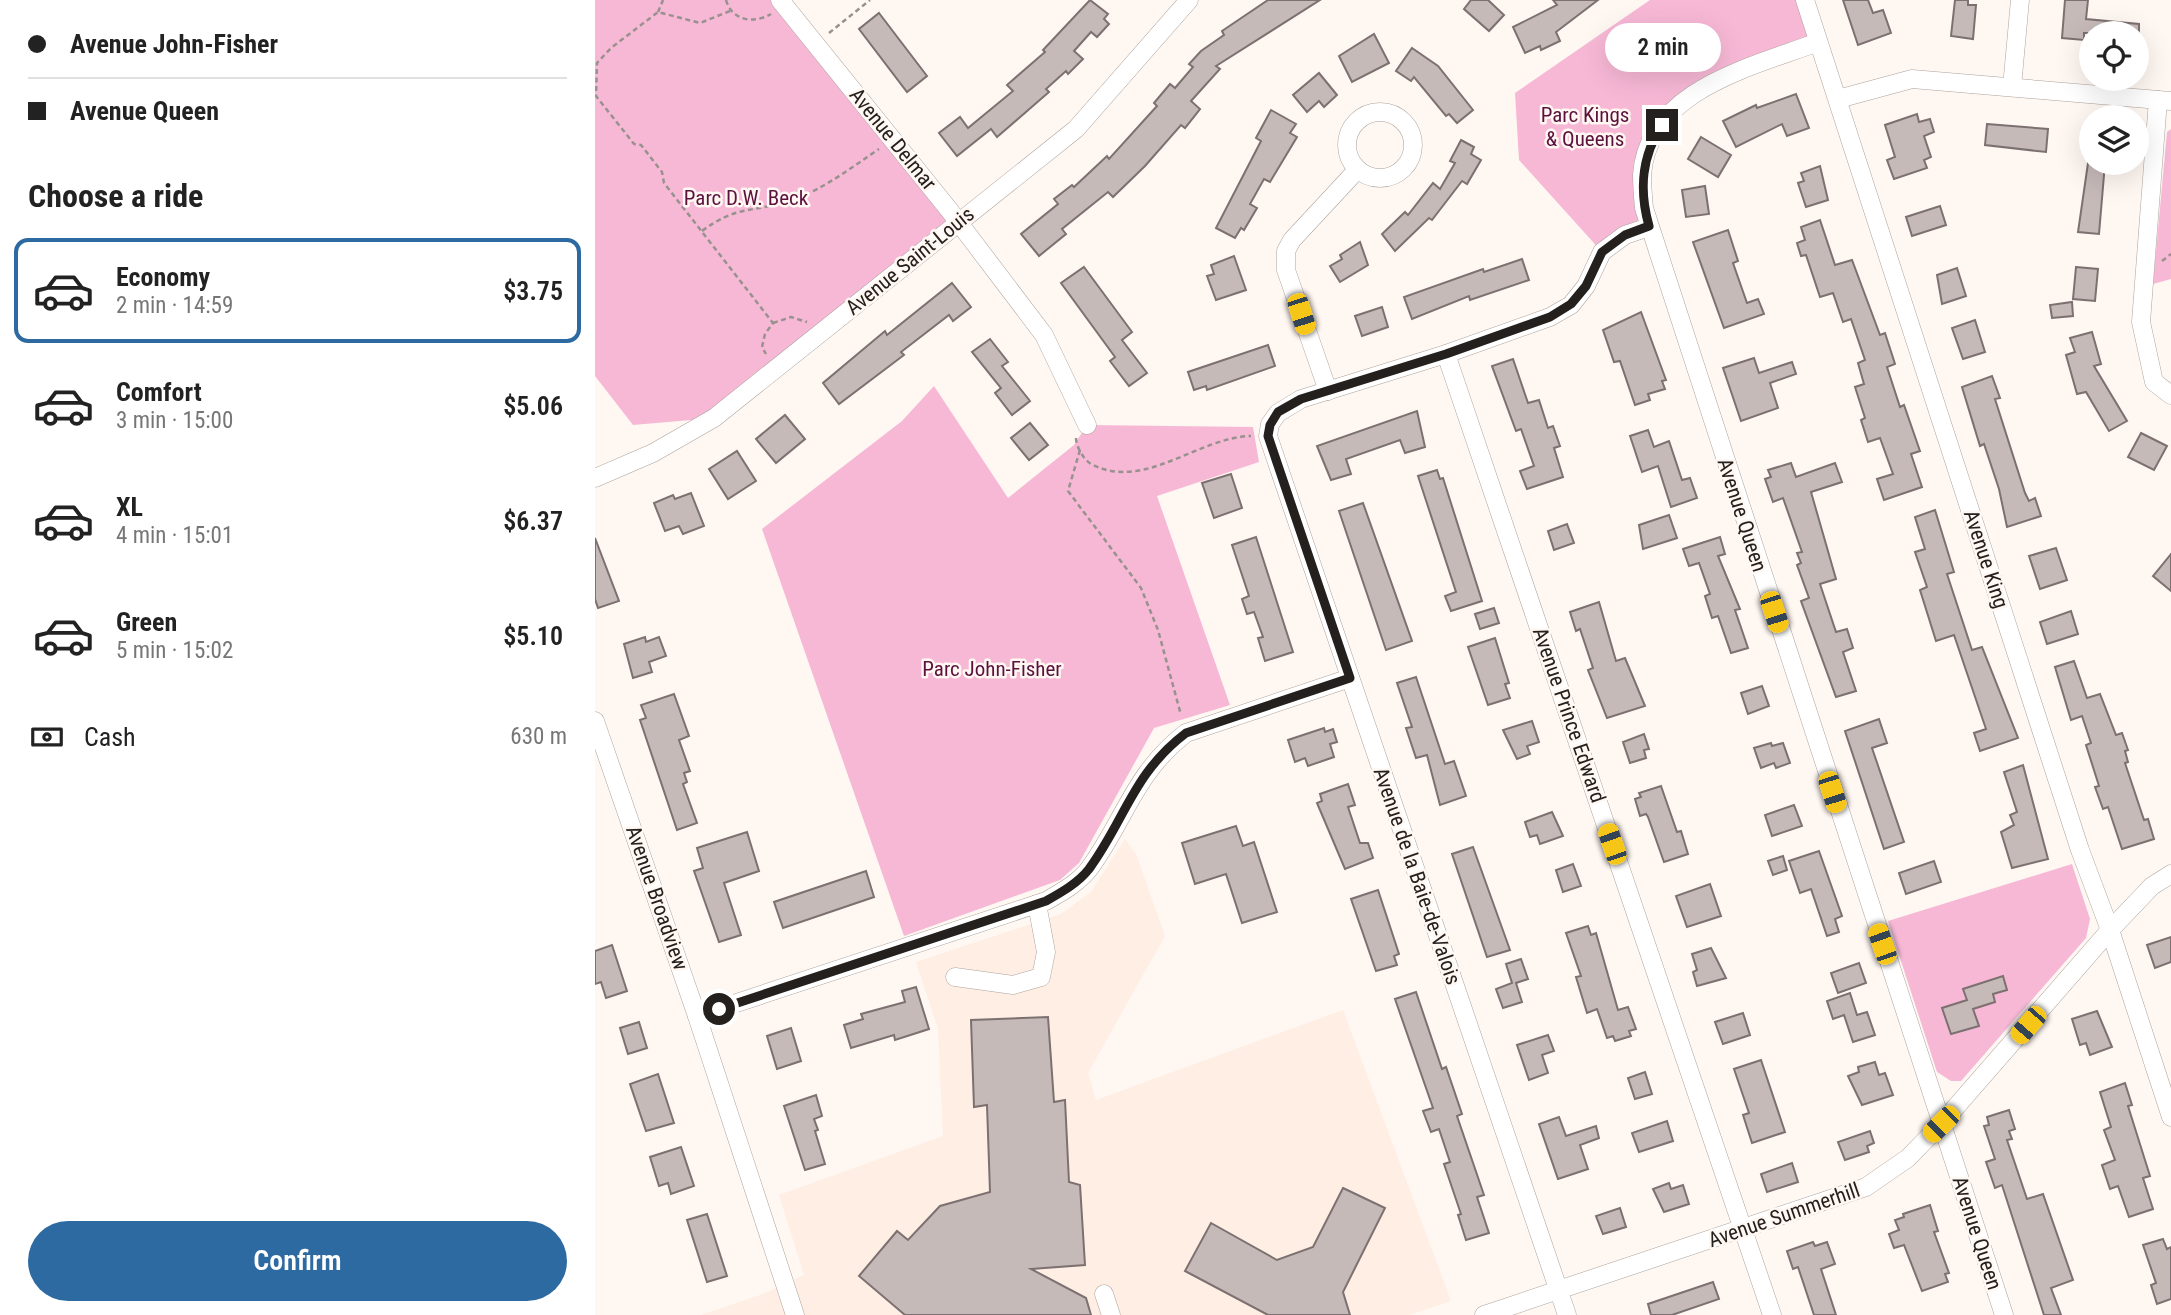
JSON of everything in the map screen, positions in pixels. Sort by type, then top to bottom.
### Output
[{"type":"street","name":"Avenue Saint-Louis","points":[[595,478],[653,453],[714,418],[1076,129],[1189,0]]},
{"type":"street","name":"Avenue King","points":[[1805,0],[2080,850],[2111,930],[2171,1117]]},
{"type":"street","points":[[2012,87],[2020,0]]},
{"type":"street","name":"Avenue Delmar","points":[[775,7],[958,222],[1044,335],[1087,425]]},
{"type":"street","name":"Avenue Queen","points":[[1818,42],[1708,85],[1672,108],[1651,141],[1642,173],[1644,208],[2004,1315]]},
{"type":"street","points":[[1837,99],[1912,79],[2165,100],[2141,322],[2154,382],[2171,395]]},
{"type":"street","points":[[1328,391],[1286,270],[1286,251],[1292,240],[1357,170]]},
{"type":"street","points":[[1268,436],[1270,425],[1278,412],[1301,399],[1446,354],[1550,317],[1571,304],[1586,286],[1602,252],[1625,235],[1649,226]]},
{"type":"street","name":"Avenue Prince Edward","points":[[1446,354],[1772,1315]]},
{"type":"street","name":"Avenue de la Baie-de-Valois","points":[[1268,436],[1567,1315]]},
{"type":"street","points":[[697,1016],[1037,904],[1070,887],[1089,869],[1144,772],[1186,733],[1350,678]]},
{"type":"street","name":"Avenue Broadview","points":[[595,721],[697,1016],[795,1315]]},
{"type":"street","name":"Avenue Summerhill","points":[[1484,1315],[1524,1309],[1559,1291],[1866,1187],[1909,1158],[2111,930],[2152,886],[2171,874]]},
{"type":"street","points":[[955,977],[1013,985],[1041,977],[1046,952],[1037,904]]},
{"type":"street","points":[[1104,1294],[1111,1315]]},
{"type":"path","points":[[663,0],[658,12],[611,48],[597,63],[596,96],[633,144],[641,145],[662,172],[664,183],[773,323]]},
{"type":"path","points":[[726,0],[730,10],[744,20],[753,20],[775,7]]},
{"type":"path","points":[[826,36],[870,0]]},
{"type":"path","points":[[658,12],[699,23],[730,10]]},
{"type":"path","points":[[702,231],[723,215],[786,202],[823,188],[879,149]]},
{"type":"path","points":[[770,360],[762,347],[765,334],[773,323],[791,317],[812,326]]},
{"type":"path","points":[[1087,425],[1075,440],[1086,461],[1107,472],[1133,471],[1224,439],[1268,436]]},
{"type":"path","points":[[1080,450],[1068,491],[1141,588],[1157,630],[1186,733]]},
{"type":"shaded area","points":[[1125,839],[1136,854],[1165,936],[1088,1073],[1096,1100],[1343,1010],[1451,1301],[1409,1315],[701,1315],[763,1294],[804,1275],[779,1195],[943,1136],[938,1028],[916,962],[1061,914],[1091,892]]},
{"type":"green space","name":"Parc D.W. Beck","points":[[595,0],[780,0],[958,222],[714,418],[633,425],[595,376]]},
{"type":"green space","name":"Parc Kings & Queens","points":[[1650,0],[1805,0],[1818,42],[1708,85],[1651,141],[1649,227],[1602,252],[1519,160],[1515,93]]},
{"type":"green space","points":[[2171,129],[2171,279],[2153,284],[2167,132]]},
{"type":"green space","name":"Parc John-Fisher","points":[[934,386],[1008,498],[1074,445],[1087,425],[1253,427],[1259,462],[1157,496],[1230,705],[1154,728],[1079,863],[1060,880],[904,936],[762,529],[902,421]]},
{"type":"green space","points":[[2072,864],[2090,919],[2086,938],[1961,1081],[1951,1081],[1937,1072],[1888,921]]},
{"type":"building","points":[[1090,0],[1108,14],[1104,19],[1109,24],[1097,37],[1091,32],[1074,51],[1083,59],[1068,74],[1066,71],[1046,89],[1049,92],[997,137],[991,129],[957,156],[939,133],[960,117],[968,128],[1013,91],[1007,85],[1045,52],[1043,50]]},
{"type":"building","points":[[1268,0],[1320,0],[1216,66],[1220,69],[1191,101],[1200,109],[1185,128],[1181,125],[1113,197],[1108,192],[1062,229],[1066,234],[1039,256],[1021,234],[1058,204],[1054,199],[1072,185],[1074,187],[1107,156],[1109,159],[1157,106],[1154,103],[1170,84],[1175,88],[1193,67],[1189,64],[1201,51],[1224,35],[1222,31]]},
{"type":"building","points":[[1471,0],[1488,0],[1504,15],[1489,31],[1464,9]]},
{"type":"building","points":[[1553,0],[1598,0],[1556,32],[1560,41],[1541,50],[1540,46],[1525,53],[1513,27],[1557,5]]},
{"type":"building","points":[[1843,0],[1868,0],[1873,13],[1883,10],[1891,33],[1858,45]]},
{"type":"building","points":[[1955,0],[1968,0],[1968,5],[1976,5],[1973,39],[1951,36]]},
{"type":"building","points":[[2065,0],[2088,0],[2086,19],[2107,21],[2079,21],[2079,40],[2062,38]]},
{"type":"building","points":[[879,13],[927,76],[907,92],[859,29]]},
{"type":"building","points":[[1374,34],[1389,63],[1352,82],[1339,56]]},
{"type":"building","points":[[1412,48],[1438,66],[1473,110],[1457,123],[1449,114],[1446,116],[1414,77],[1411,81],[1396,71]]},
{"type":"building","points":[[1319,73],[1337,95],[1324,107],[1319,101],[1307,112],[1293,95]]},
{"type":"building","points":[[1796,94],[1809,128],[1787,136],[1782,124],[1736,147],[1723,121],[1756,105],[1757,108]]},
{"type":"building","points":[[1271,110],[1296,124],[1290,133],[1297,137],[1270,182],[1264,179],[1250,204],[1257,208],[1244,230],[1241,228],[1235,238],[1216,228],[1261,141],[1256,138]]},
{"type":"building","points":[[1917,114],[1919,122],[1930,119],[1934,132],[1924,136],[1931,157],[1924,160],[1927,168],[1894,179],[1887,160],[1895,157],[1885,125]]},
{"type":"building","points":[[1987,124],[2048,129],[2046,152],[1985,145]]},
{"type":"building","points":[[1701,137],[1731,155],[1718,177],[1688,159]]},
{"type":"building","points":[[1461,140],[1474,147],[1471,154],[1481,160],[1467,184],[1462,181],[1432,220],[1429,218],[1395,251],[1382,234],[1405,212],[1408,215],[1433,183],[1440,189],[1455,163],[1450,161]]},
{"type":"building","points":[[1820,166],[1828,200],[1806,207],[1798,183],[1804,181],[1801,173]]},
{"type":"building","points":[[2086,175],[2104,175],[2099,234],[2078,232]]},
{"type":"building","points":[[1705,186],[1709,214],[1686,217],[1682,190]]},
{"type":"building","points":[[1940,206],[1946,225],[1912,236],[1906,217]]},
{"type":"building","points":[[1820,220],[1835,265],[1852,260],[1880,335],[1885,333],[1895,364],[1887,367],[1900,407],[1904,405],[1920,451],[1911,454],[1922,487],[1884,500],[1877,479],[1893,474],[1880,438],[1868,442],[1861,420],[1865,418],[1855,387],[1864,384],[1858,363],[1865,360],[1851,319],[1843,322],[1833,293],[1820,297],[1806,255],[1801,256],[1797,243],[1805,240],[1801,227]]},
{"type":"building","points":[[1728,230],[1738,261],[1733,263],[1747,303],[1758,299],[1764,314],[1724,328],[1693,242]]},
{"type":"building","points":[[1360,242],[1368,265],[1340,282],[1330,266],[1342,259],[1340,255]]},
{"type":"building","points":[[1234,256],[1246,290],[1216,300],[1207,276],[1214,274],[1211,265]]},
{"type":"building","points":[[1522,259],[1529,280],[1470,300],[1469,296],[1412,319],[1404,297],[1483,269],[1484,272]]},
{"type":"building","points":[[1084,267],[1132,332],[1122,340],[1147,373],[1129,386],[1110,361],[1115,357],[1061,283]]},
{"type":"building","points":[[2076,267],[2098,269],[2095,301],[2073,299]]},
{"type":"building","points":[[1957,268],[1966,296],[1942,304],[1937,275]]},
{"type":"building","points":[[952,283],[971,307],[953,321],[949,315],[901,352],[904,355],[839,404],[823,383],[885,331],[887,335]]},
{"type":"building","points":[[2072,302],[2073,316],[2052,318],[2050,305]]},
{"type":"building","points":[[1382,307],[1388,327],[1362,336],[1355,316]]},
{"type":"building","points":[[1641,312],[1666,380],[1662,381],[1665,389],[1648,394],[1650,400],[1635,405],[1620,361],[1614,362],[1603,330]]},
{"type":"building","points":[[1975,320],[1985,352],[1963,359],[1952,328]]},
{"type":"building","points":[[2092,332],[2101,364],[2094,366],[2127,421],[2109,431],[2086,392],[2077,394],[2066,355],[2075,352],[2070,338]]},
{"type":"building","points":[[990,339],[1008,362],[1002,366],[1030,401],[1012,415],[995,393],[1001,388],[972,352]]},
{"type":"building","points":[[1268,345],[1275,366],[1207,390],[1206,386],[1194,390],[1188,372]]},
{"type":"building","points":[[1754,358],[1759,373],[1792,362],[1796,374],[1770,383],[1778,408],[1741,421],[1723,368]]},
{"type":"building","points":[[1513,359],[1528,403],[1539,400],[1548,428],[1553,426],[1560,446],[1554,448],[1563,477],[1527,489],[1520,471],[1534,466],[1521,429],[1516,431],[1492,366]]},
{"type":"building","points":[[1992,376],[2000,398],[1995,399],[2025,493],[2029,501],[2035,498],[2041,516],[2007,527],[1999,489],[1984,444],[1980,446],[1962,387]]},
{"type":"building","points":[[1417,411],[1425,447],[1405,453],[1400,440],[1346,459],[1351,474],[1331,480],[1317,446]]},
{"type":"building","points":[[785,415],[805,439],[776,463],[756,439]]},
{"type":"building","points":[[1030,423],[1048,445],[1029,460],[1011,438]]},
{"type":"building","points":[[1648,430],[1654,447],[1669,441],[1682,480],[1690,478],[1697,498],[1671,507],[1658,466],[1642,472],[1630,436]]},
{"type":"building","points":[[2141,433],[2167,446],[2154,470],[2128,457]]},
{"type":"building","points":[[737,451],[756,481],[728,499],[709,469]]},
{"type":"building","points":[[1791,463],[1796,477],[1835,463],[1842,482],[1811,492],[1836,579],[1820,584],[1836,632],[1847,629],[1853,648],[1843,652],[1856,691],[1836,697],[1801,601],[1809,598],[1797,565],[1801,563],[1797,553],[1802,552],[1783,498],[1773,502],[1765,479],[1771,477],[1768,470]]},
{"type":"building","points":[[1437,470],[1440,479],[1443,478],[1482,601],[1451,611],[1445,596],[1456,592],[1418,476]]},
{"type":"building","points":[[1231,474],[1242,508],[1214,518],[1202,483]]},
{"type":"building","points":[[691,493],[704,526],[683,534],[679,526],[665,531],[654,503],[673,495],[675,499]]},
{"type":"building","points":[[1363,503],[1412,641],[1386,650],[1339,511]]},
{"type":"building","points":[[1935,510],[1954,572],[1947,574],[1972,650],[1982,647],[2018,738],[1980,751],[1974,733],[1986,729],[1954,635],[1936,641],[1920,590],[1927,587],[1915,552],[1925,549],[1915,517]]},
{"type":"building","points":[[1669,515],[1677,538],[1643,549],[1639,525]]},
{"type":"building","points":[[1567,524],[1574,543],[1554,550],[1548,531]]},
{"type":"building","points":[[1256,537],[1293,652],[1265,661],[1258,638],[1263,637],[1254,612],[1247,614],[1242,599],[1249,596],[1232,545]]},
{"type":"building","points":[[1720,537],[1725,554],[1718,556],[1740,609],[1735,610],[1748,648],[1731,653],[1718,616],[1712,618],[1705,596],[1710,594],[1699,563],[1689,566],[1683,549]]},
{"type":"building","points":[[595,538],[619,601],[598,608],[595,599]]},
{"type":"building","points":[[2056,548],[2067,580],[2040,589],[2029,556]]},
{"type":"building","points":[[2171,554],[2171,591],[2153,576]]},
{"type":"building","points":[[1599,602],[1616,661],[1625,658],[1645,706],[1607,718],[1588,670],[1593,668],[1580,629],[1576,631],[1570,612]]},
{"type":"building","points":[[1494,608],[1499,623],[1480,629],[1475,614]]},
{"type":"building","points":[[2071,611],[2078,634],[2047,644],[2040,622]]},
{"type":"building","points":[[645,637],[646,642],[659,637],[666,656],[649,662],[652,672],[633,678],[624,644]]},
{"type":"building","points":[[1495,638],[1509,683],[1505,684],[1510,698],[1488,705],[1468,647]]},
{"type":"building","points":[[2074,661],[2087,698],[2100,694],[2116,735],[2122,733],[2128,750],[2125,751],[2128,762],[2125,763],[2144,820],[2148,819],[2154,839],[2122,849],[2108,807],[2103,809],[2095,787],[2099,786],[2086,745],[2091,743],[2082,716],[2071,720],[2055,667]]},
{"type":"building","points":[[1416,677],[1445,764],[1454,761],[1466,796],[1440,805],[1427,755],[1416,758],[1406,728],[1412,727],[1397,683]]},
{"type":"building","points":[[1762,686],[1769,706],[1748,714],[1741,693]]},
{"type":"building","points":[[674,694],[689,736],[679,740],[690,771],[684,773],[687,782],[683,784],[697,823],[677,830],[640,720],[646,718],[641,705]]},
{"type":"building","points":[[1879,719],[1887,743],[1872,748],[1904,842],[1884,849],[1845,731]]},
{"type":"building","points":[[1532,721],[1539,742],[1527,746],[1530,754],[1517,759],[1503,730]]},
{"type":"building","points":[[1324,728],[1325,732],[1333,729],[1337,742],[1330,744],[1334,757],[1308,766],[1305,758],[1295,762],[1288,740]]},
{"type":"building","points":[[1644,734],[1649,749],[1644,750],[1646,758],[1630,763],[1623,742]]},
{"type":"building","points":[[1771,743],[1772,746],[1783,743],[1790,763],[1776,768],[1774,763],[1761,768],[1754,748]]},
{"type":"building","points":[[2023,765],[2048,859],[2012,868],[2001,832],[2014,825],[2010,815],[2017,812],[2004,772]]},
{"type":"building","points":[[1348,784],[1355,805],[1348,807],[1360,843],[1368,843],[1373,858],[1345,869],[1317,803],[1322,801],[1320,794]]},
{"type":"building","points":[[1661,786],[1677,832],[1681,831],[1688,854],[1664,862],[1648,817],[1646,814],[1640,816],[1635,799],[1641,797],[1639,793]]},
{"type":"building","points":[[1794,805],[1802,826],[1772,836],[1765,815]]},
{"type":"building","points":[[1552,812],[1563,836],[1540,844],[1537,835],[1530,837],[1525,822]]},
{"type":"building","points":[[1236,826],[1243,846],[1254,842],[1277,912],[1242,923],[1226,874],[1195,884],[1182,843]]},
{"type":"building","points":[[747,832],[759,871],[724,883],[741,935],[719,942],[694,871],[703,868],[697,848]]},
{"type":"building","points":[[1473,847],[1510,950],[1487,957],[1452,854]]},
{"type":"building","points":[[1819,851],[1842,916],[1835,919],[1839,932],[1827,936],[1811,889],[1800,893],[1789,861]]},
{"type":"building","points":[[1783,856],[1787,870],[1773,875],[1768,861]]},
{"type":"building","points":[[1934,861],[1941,882],[1906,894],[1899,873]]},
{"type":"building","points":[[1573,864],[1581,886],[1563,892],[1556,870]]},
{"type":"building","points":[[866,871],[874,897],[783,928],[774,902]]},
{"type":"building","points":[[1710,884],[1721,916],[1687,927],[1676,896]]},
{"type":"building","points":[[1378,890],[1399,954],[1394,956],[1397,965],[1376,971],[1351,899]]},
{"type":"building","points":[[1588,926],[1591,935],[1596,933],[1618,1010],[1628,1007],[1636,1029],[1629,1031],[1631,1036],[1615,1041],[1613,1036],[1607,1038],[1597,1009],[1587,1013],[1576,977],[1581,976],[1566,933]]},
{"type":"building","points":[[2171,937],[2171,962],[2155,968],[2147,945]]},
{"type":"building","points":[[612,945],[627,991],[606,998],[601,982],[595,984],[595,951]]},
{"type":"building","points":[[1711,948],[1726,978],[1697,986],[1693,972],[1697,970],[1692,954]]},
{"type":"building","points":[[1521,959],[1528,979],[1516,983],[1522,1002],[1503,1008],[1496,989],[1512,983],[1506,964]]},
{"type":"building","points":[[1859,963],[1866,983],[1838,993],[1831,973]]},
{"type":"building","points":[[2003,976],[2007,990],[1993,994],[1995,1002],[1973,1009],[1979,1026],[1951,1034],[1942,1008],[1967,1000],[1963,989]]},
{"type":"building","points":[[916,987],[929,1029],[895,1040],[894,1035],[851,1048],[844,1025],[863,1019],[861,1014],[905,1002],[902,991]]},
{"type":"building","points":[[1416,992],[1442,1069],[1446,1067],[1462,1114],[1457,1116],[1484,1195],[1477,1197],[1489,1233],[1466,1240],[1458,1215],[1461,1214],[1444,1164],[1450,1162],[1439,1129],[1431,1132],[1423,1111],[1433,1108],[1395,999]]},
{"type":"building","points":[[1850,993],[1857,1015],[1867,1012],[1875,1035],[1853,1042],[1844,1015],[1833,1019],[1827,1001]]},
{"type":"building","points":[[2097,1011],[2112,1047],[2090,1055],[2086,1043],[2080,1045],[2072,1019]]},
{"type":"building","points":[[1743,1013],[1750,1035],[1723,1044],[1715,1022]]},
{"type":"building","points":[[1048,1017],[1054,1102],[1065,1100],[1069,1182],[1080,1185],[1085,1265],[1031,1269],[1086,1298],[1091,1315],[905,1315],[859,1276],[897,1231],[908,1240],[940,1206],[990,1192],[987,1105],[974,1107],[971,1020]]},
{"type":"building","points":[[639,1022],[647,1048],[628,1054],[620,1028]]},
{"type":"building","points":[[791,1028],[801,1061],[777,1069],[767,1036]]},
{"type":"building","points":[[1548,1035],[1554,1051],[1542,1055],[1548,1073],[1529,1080],[1517,1045]]},
{"type":"building","points":[[1761,1060],[1785,1132],[1752,1143],[1743,1115],[1749,1113],[1734,1069]]},
{"type":"building","points":[[1875,1062],[1879,1075],[1885,1073],[1893,1095],[1862,1105],[1848,1076],[1859,1072],[1858,1067]]},
{"type":"building","points":[[1645,1072],[1652,1094],[1635,1099],[1628,1078]]},
{"type":"building","points":[[658,1074],[674,1123],[646,1131],[630,1084]]},
{"type":"building","points":[[2125,1083],[2132,1105],[2128,1106],[2150,1176],[2143,1178],[2153,1209],[2129,1217],[2118,1186],[2110,1189],[2102,1165],[2115,1160],[2104,1130],[2111,1127],[2100,1092]]},
{"type":"building","points":[[816,1095],[822,1116],[814,1119],[818,1130],[815,1131],[825,1164],[805,1170],[784,1106]]},
{"type":"building","points":[[2009,1110],[2015,1129],[2009,1131],[2012,1139],[2007,1140],[2027,1199],[2043,1194],[2073,1280],[2051,1288],[2061,1315],[2044,1315],[2002,1185],[1995,1188],[1986,1162],[1995,1159],[1984,1126],[1989,1125],[1987,1117]]},
{"type":"building","points":[[1559,1117],[1566,1136],[1596,1126],[1599,1138],[1580,1145],[1588,1169],[1558,1179],[1539,1124]]},
{"type":"building","points":[[1667,1121],[1673,1141],[1639,1152],[1632,1133]]},
{"type":"building","points":[[1870,1131],[1874,1143],[1867,1146],[1869,1152],[1845,1160],[1838,1142]]},
{"type":"building","points":[[681,1147],[694,1186],[671,1194],[668,1183],[659,1186],[650,1157]]},
{"type":"building","points":[[1792,1163],[1798,1182],[1767,1192],[1761,1174]]},
{"type":"building","points":[[1669,1183],[1671,1189],[1683,1185],[1689,1204],[1664,1212],[1653,1189]]},
{"type":"building","points":[[1343,1188],[1385,1208],[1343,1292],[1350,1315],[1268,1315],[1185,1271],[1211,1223],[1277,1260],[1313,1247]]},
{"type":"building","points":[[1930,1205],[1938,1231],[1934,1232],[1949,1273],[1945,1274],[1948,1282],[1922,1291],[1904,1245],[1894,1248],[1889,1234],[1899,1230],[1895,1220],[1904,1217],[1903,1214]]},
{"type":"building","points":[[1620,1208],[1626,1227],[1603,1234],[1596,1216]]},
{"type":"building","points":[[707,1214],[727,1276],[707,1282],[687,1220]]},
{"type":"building","points":[[2163,1239],[2167,1249],[2171,1247],[2171,1299],[2157,1304],[2151,1285],[2156,1283],[2143,1245]]},
{"type":"building","points":[[1813,1242],[1815,1246],[1827,1242],[1835,1264],[1821,1269],[1836,1315],[1814,1315],[1798,1267],[1793,1269],[1787,1251]]},
{"type":"building","points":[[1713,1282],[1719,1299],[1672,1315],[1651,1315],[1648,1304]]},
{"type":"route","points":[[719,1009],[1046,901],[1070,887],[1089,869],[1144,772],[1186,733],[1350,678],[1268,436],[1270,425],[1278,412],[1301,399],[1446,354],[1550,317],[1571,304],[1586,286],[1602,252],[1625,235],[1649,226],[1644,208],[1642,173],[1651,141],[1662,125]]}]
